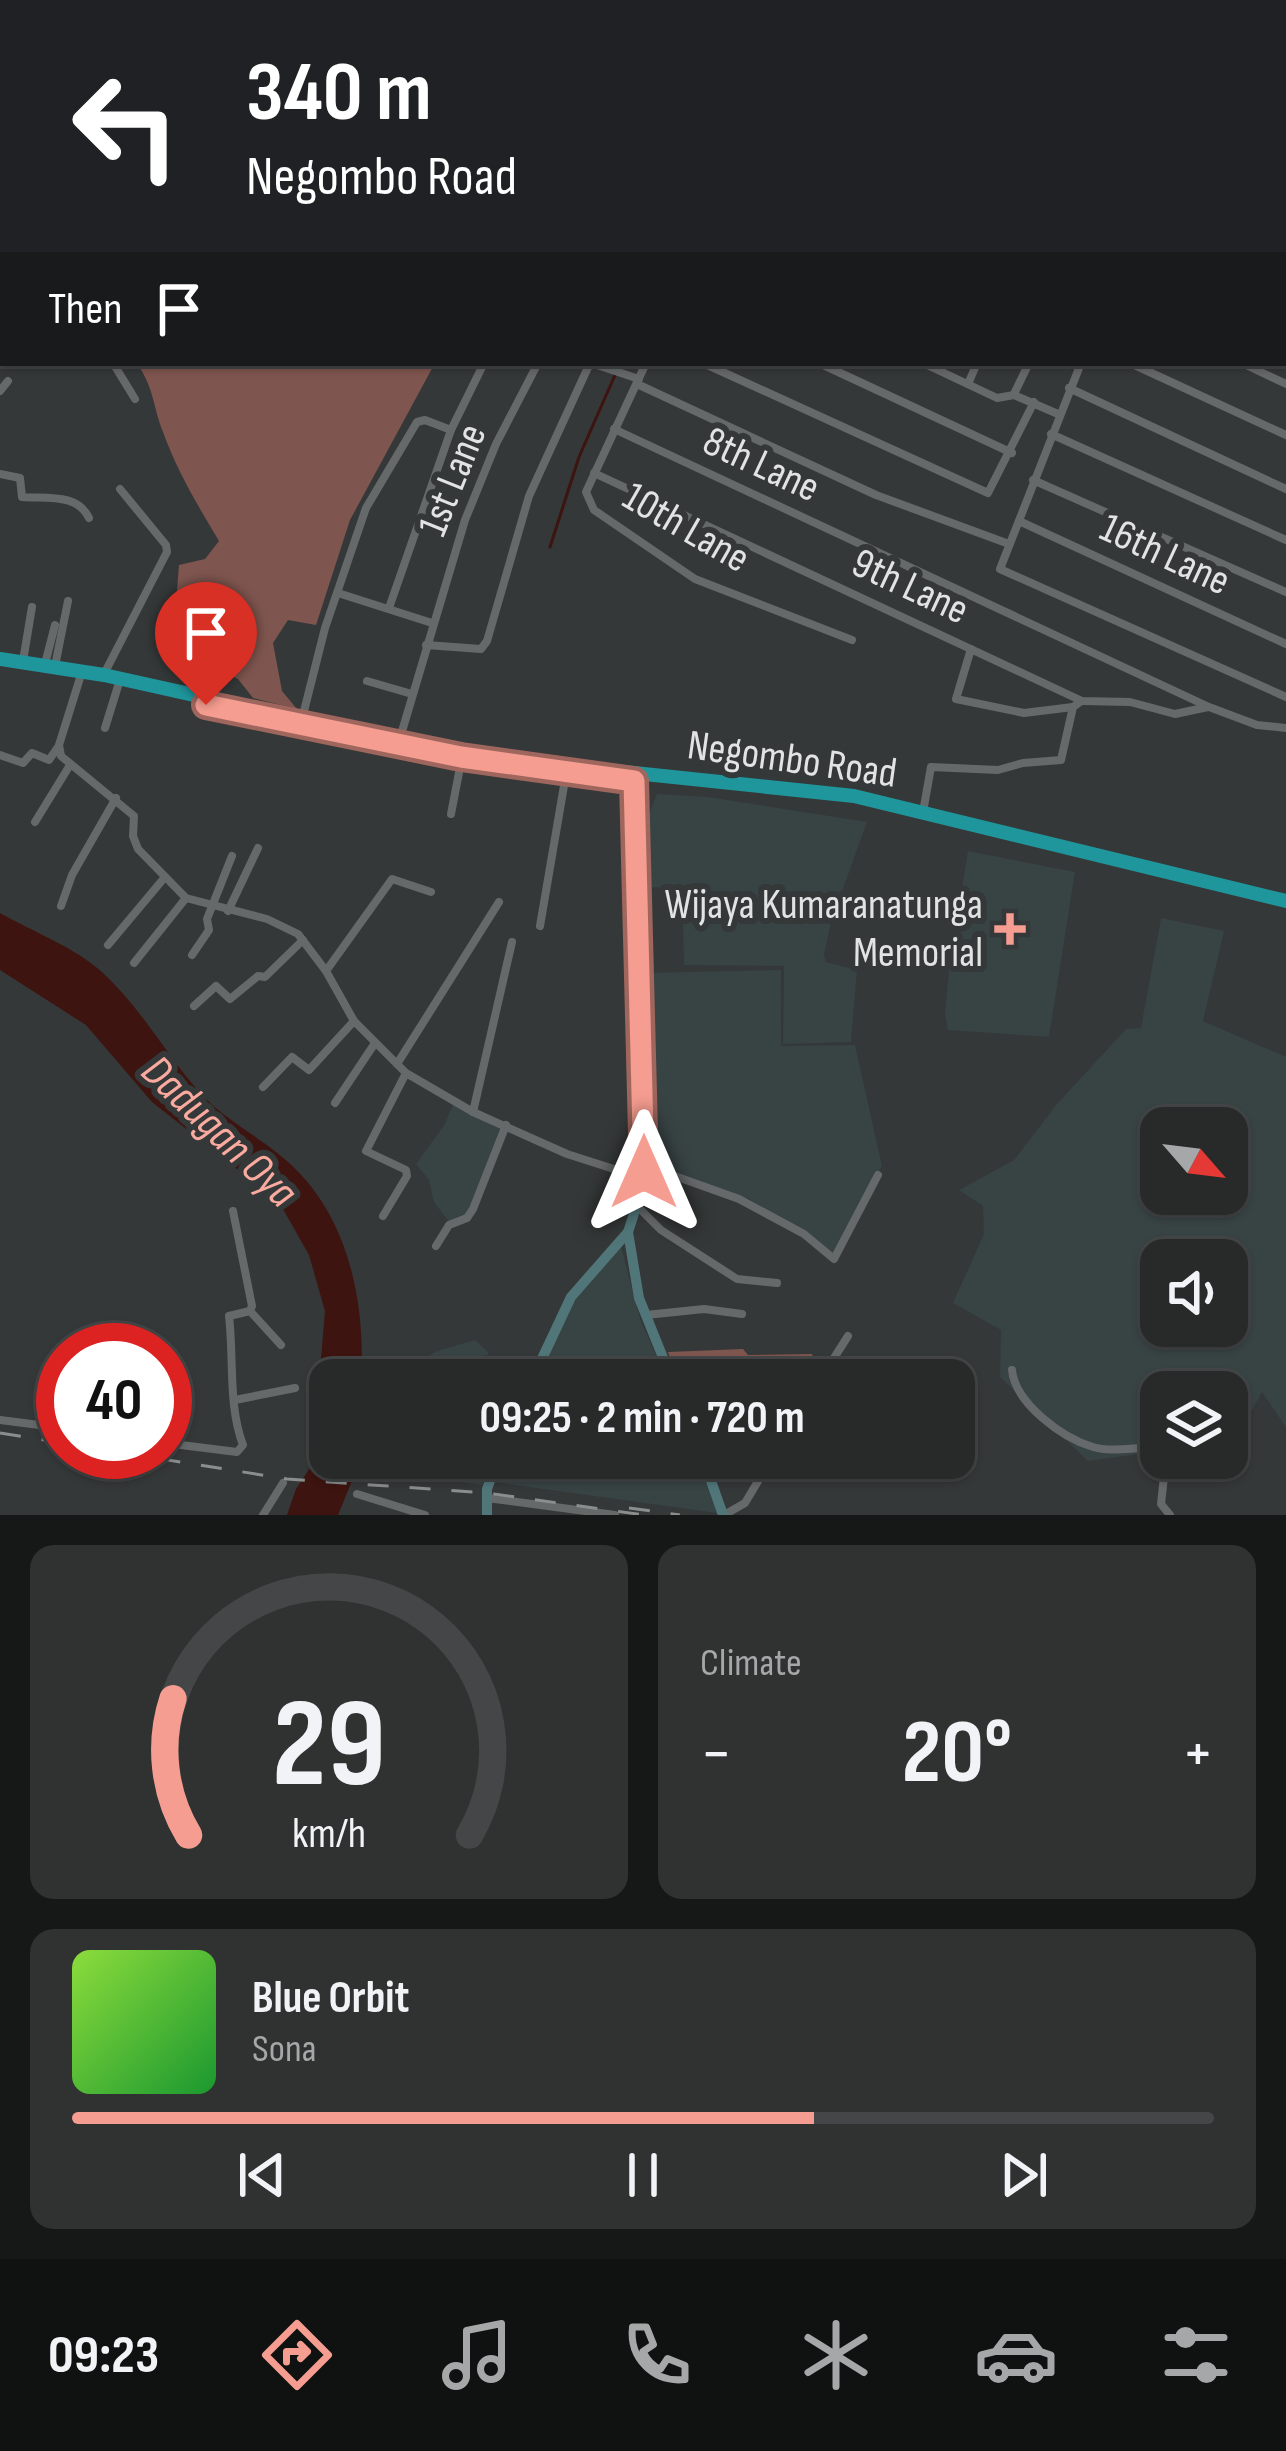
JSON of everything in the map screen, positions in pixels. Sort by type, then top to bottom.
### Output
[{"type":"highway","name":"Negombo Road","points":[[0,663],[104,675],[520,761],[851,803],[1286,905]]},
{"type":"highway","name":"Negombo Road","points":[[0,663],[566,774],[833,793],[1286,905]]},
{"type":"street","points":[[115,366],[135,399]]},
{"type":"street","points":[[389,608],[451,430],[483,366]]},
{"type":"street","name":"1st Lane","points":[[400,738],[465,520],[496,444],[536,366]]},
{"type":"street","points":[[426,645],[481,649],[487,641],[529,496],[589,366]]},
{"type":"street","points":[[602,366],[876,495],[1009,544]]},
{"type":"street","points":[[594,472],[645,366]]},
{"type":"street","points":[[710,366],[988,493],[1034,402]]},
{"type":"street","points":[[825,366],[1012,453]]},
{"type":"street","points":[[930,366],[997,398],[1014,395],[1058,414]]},
{"type":"street","points":[[968,384],[975,366]]},
{"type":"street","points":[[1014,395],[1028,366]]},
{"type":"street","points":[[1080,366],[1000,569],[1286,697]]},
{"type":"street","points":[[1136,366],[1286,435]]},
{"type":"street","points":[[1249,366],[1286,383]]},
{"type":"street","points":[[0,391],[8,381]]},
{"type":"street","points":[[1069,388],[1286,489]]},
{"type":"street","points":[[302,719],[325,628],[366,508],[417,422],[425,420],[451,430]]},
{"type":"street","name":"8th Lane","points":[[614,429],[1209,706],[1257,725],[1286,728]]},
{"type":"street","points":[[1051,434],[1286,540]]},
{"type":"street","name":"10th Lane","points":[[594,472],[586,492],[594,510],[695,579],[852,640]]},
{"type":"street","name":"9th Lane","points":[[594,472],[1077,704],[1130,702],[1175,714],[1209,706]]},
{"type":"street","points":[[0,474],[20,478],[22,497],[72,500],[83,506],[89,518]]},
{"type":"street","points":[[1033,480],[1286,592]]},
{"type":"street","points":[[104,675],[166,552],[166,544],[121,489]]},
{"type":"street","name":"16th Lane","points":[[1018,521],[1286,644]]},
{"type":"street","points":[[338,593],[432,623]]},
{"type":"street","points":[[50,666],[68,601]]},
{"type":"street","points":[[22,662],[32,607]]},
{"type":"street","points":[[50,666],[55,625]]},
{"type":"street","points":[[923,812],[931,767],[998,770],[1061,760],[1077,704],[1024,712],[956,699],[970,649]]},
{"type":"street","points":[[0,755],[23,763],[32,753],[49,760],[80,678]]},
{"type":"street","points":[[368,681],[412,694]]},
{"type":"street","points":[[105,728],[118,686]]},
{"type":"street","points":[[58,745],[70,765],[134,816],[138,849],[186,898],[267,919],[303,940],[354,1021],[406,1073],[473,1112],[567,1154],[644,1179]]},
{"type":"street","points":[[451,814],[461,757]]},
{"type":"street","points":[[35,823],[70,765]]},
{"type":"street","points":[[540,926],[566,774]]},
{"type":"street","points":[[542,1359],[571,1297],[628,1232],[644,1179],[634,777]]},
{"type":"street","points":[[61,906],[72,874],[116,798]]},
{"type":"street","points":[[228,910],[258,848]]},
{"type":"street","points":[[192,955],[209,930],[207,922],[232,856]]},
{"type":"street","points":[[108,945],[165,877]]},
{"type":"street","points":[[326,971],[392,879],[431,892]]},
{"type":"street","points":[[134,963],[186,898]]},
{"type":"street","points":[[397,1064],[499,902]]},
{"type":"street","points":[[194,1006],[216,986],[230,999],[258,976],[265,977],[303,940]]},
{"type":"street","points":[[473,1112],[512,942]]},
{"type":"street","points":[[263,1087],[292,1057],[309,1070],[354,1021]]},
{"type":"street","points":[[335,1103],[375,1042]]},
{"type":"street","points":[[382,1216],[406,1170],[366,1151],[406,1073]]},
{"type":"street","points":[[436,1246],[449,1225],[466,1218],[473,1209],[506,1125]]},
{"type":"street","points":[[644,1165],[769,1214],[833,1258],[878,1175]]},
{"type":"street","points":[[638,1207],[661,1230],[737,1279],[777,1283]]},
{"type":"street","points":[[233,1211],[250,1311],[281,1345]]},
{"type":"street","points":[[628,1232],[646,1315],[664,1359]]},
{"type":"street","points":[[646,1315],[704,1309],[742,1314]]},
{"type":"street","points":[[192,1447],[242,1450],[234,1420],[229,1316],[250,1311]]},
{"type":"street","points":[[833,1359],[848,1336]]},
{"type":"street","points":[[1012,1370],[1013,1384],[1036,1411],[1063,1431],[1095,1449],[1140,1448]]},
{"type":"street","points":[[236,1400],[295,1388]]},
{"type":"street","points":[[0,1420],[36,1425]]},
{"type":"street","points":[[488,1515],[492,1479]]},
{"type":"street","points":[[710,1479],[723,1515],[745,1503],[759,1479]]},
{"type":"street","points":[[1164,1479],[1161,1504],[1170,1515]]},
{"type":"street","points":[[263,1515],[283,1483]]},
{"type":"street","points":[[357,1493],[425,1515]]},
{"type":"street","points":[[487,1498],[615,1515]]},
{"type":"shaded area","points":[[138,366],[433,366],[350,520],[316,625],[288,620],[273,643],[282,691],[297,709],[253,698],[238,679],[219,669],[201,642],[173,627],[156,648],[176,604],[179,565],[205,559],[219,541],[175,461]]},
{"type":"shaded area","points":[[657,794],[708,797],[867,822],[824,955],[826,962],[857,970],[851,1042],[783,1044],[784,966],[684,965],[682,888],[639,887],[640,823],[646,821]]},
{"type":"shaded area","name":"Wijaya Kumaranatunga Memorial","points":[[968,851],[1075,872],[1049,1037],[948,1030],[950,959]]},
{"type":"shaded area","points":[[1161,918],[1224,931],[1203,1021],[1286,1057],[1286,1427],[1262,1392],[1248,1417],[1248,1371],[1140,1371],[1140,1454],[1088,1461],[1000,1377],[1001,1330],[953,1303],[984,1234],[983,1206],[959,1190],[1014,1160],[1057,1104],[1126,1029],[1141,1028]]},
{"type":"shaded area","points":[[781,970],[781,1046],[855,1045],[882,1166],[832,1255],[749,1199],[647,1172],[644,973]]},
{"type":"shaded area","points":[[453,1104],[501,1127],[468,1213],[450,1223],[416,1164],[445,1124]]},
{"type":"shaded area","points":[[621,1247],[640,1319],[658,1359],[545,1359],[570,1305]]},
{"type":"shaded area","points":[[475,1340],[489,1353],[484,1359],[424,1359]]},
{"type":"shaded area","points":[[743,1349],[748,1355],[812,1354],[814,1359],[670,1359],[668,1352]]},
{"type":"shaded area","points":[[439,1479],[484,1479],[482,1485]]},
{"type":"shaded area","points":[[708,1479],[717,1513],[493,1482]]},
{"type":"water","name":"Dadugan Oya","points":[[0,913],[103,973],[201,1094],[304,1178],[337,1229],[348,1258],[360,1318],[362,1359],[321,1359],[325,1311],[309,1255],[279,1202],[152,1102],[86,1025],[0,970]]},
{"type":"water","points":[[309,1470],[309,1479],[353,1479],[338,1515],[287,1515]]},
{"type":"waterway","points":[[550,547],[579,457],[615,375]]},
{"type":"railway","points":[[0,1433],[36,1439]]},
{"type":"railway","points":[[192,1464],[287,1479],[487,1493],[644,1515]]},
{"type":"railway","points":[[629,1508],[680,1515]]},
{"type":"place","name":"Wijaya Kumaranatunga Memorial","points":[[1010,929]]},
{"type":"route","points":[[206,705],[461,757],[634,781],[644,1172]]}]
